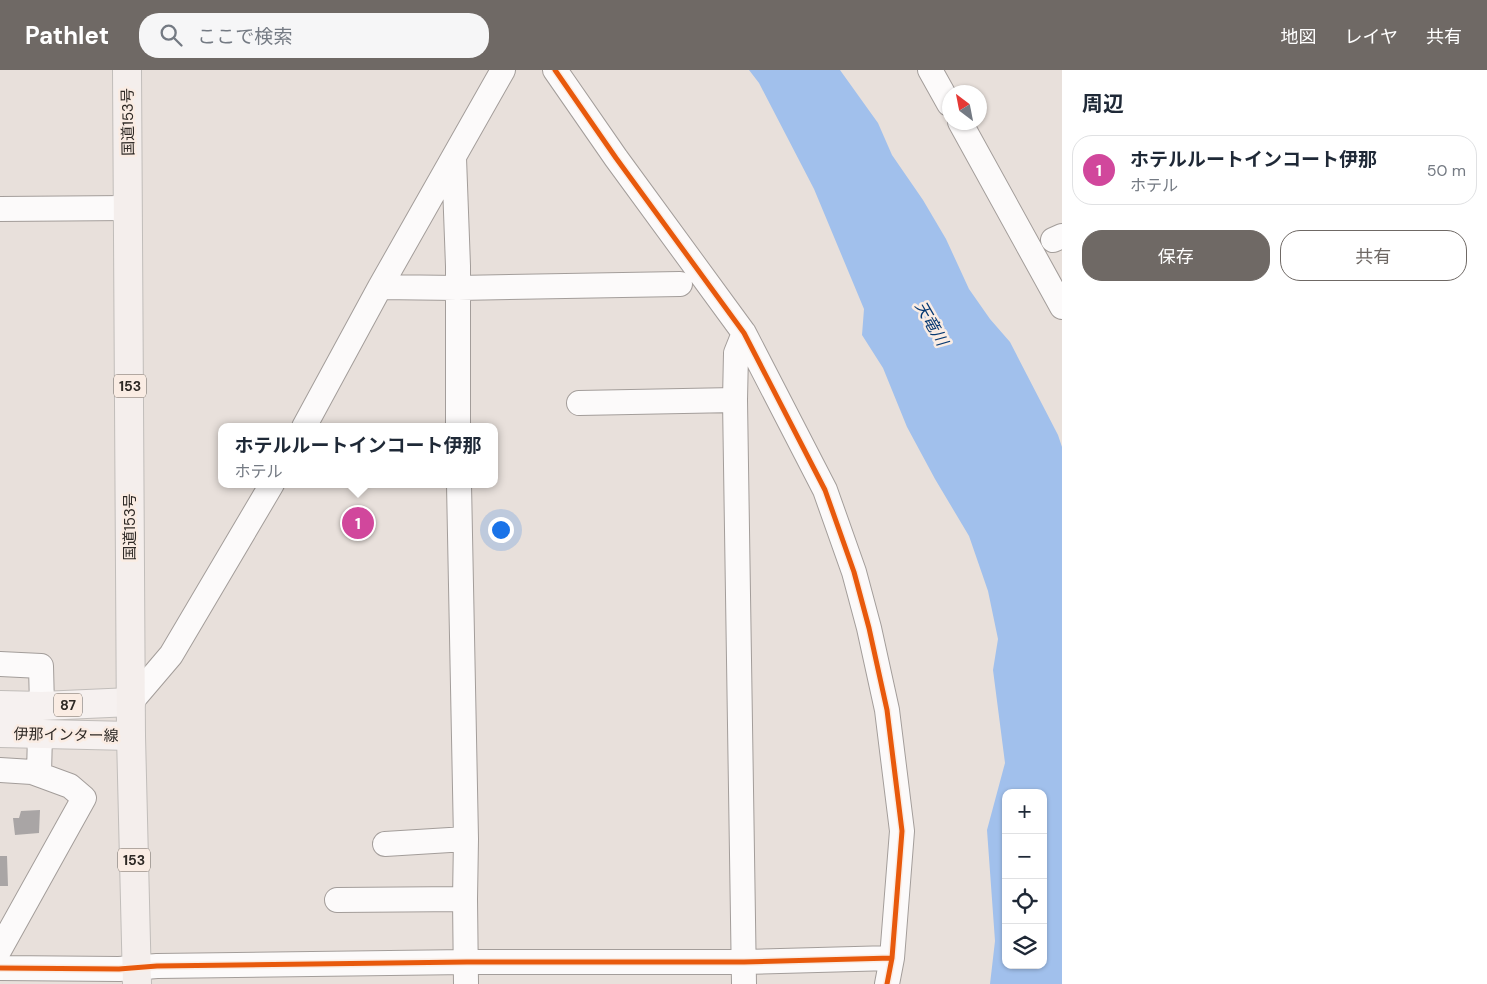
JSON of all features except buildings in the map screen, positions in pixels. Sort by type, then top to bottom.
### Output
[{"type":"highway","name":"国道153号","points":[[127,70],[131,736],[137,976]]},
{"type":"main road","name":"伊那インター線","points":[[2,705],[42,706],[132,702]]},
{"type":"main road","name":"伊那インター線","points":[[2,734],[131,736]]},
{"type":"street","points":[[306,423],[503,70]]},
{"type":"street","points":[[555,70],[616,158],[744,332],[825,490],[854,572],[869,628],[887,710],[902,831],[892,958],[887,984]]},
{"type":"street","points":[[930,70],[942,90]]},
{"type":"street","points":[[964,130],[1062,306]]},
{"type":"street","points":[[454,158],[458,288],[458,423]]},
{"type":"street","points":[[0,209],[129,208]]},
{"type":"street","points":[[380,288],[680,284]]},
{"type":"street","points":[[744,332],[736,353],[735,400],[744,973]]},
{"type":"street","points":[[579,403],[735,400]]},
{"type":"street","points":[[132,702],[171,654],[270,488]]},
{"type":"street","points":[[459,488],[467,973]]},
{"type":"street","points":[[0,664],[42,666],[42,706]]},
{"type":"street","points":[[39,774],[40,734]]},
{"type":"street","points":[[0,770],[39,774],[70,786],[84,798],[0,949]]},
{"type":"street","points":[[385,844],[466,840]]},
{"type":"street","points":[[337,900],[465,900]]},
{"type":"street","points":[[0,968],[137,976],[157,966],[467,973],[744,973],[892,958]]},
{"type":"water","name":"天竜川","points":[[749,70],[840,70],[878,123],[892,155],[923,200],[946,239],[969,289],[990,319],[1010,342],[1058,435],[1062,447],[1062,984],[990,984],[995,941],[987,830],[1005,763],[993,670],[998,639],[988,591],[969,536],[907,427],[883,368],[862,335],[864,309],[814,189],[759,83]]},
{"type":"cycle path","points":[[555,70],[616,158],[744,333],[825,490],[854,572],[869,628],[887,710],[902,831],[892,958],[887,984]]},
{"type":"cycle path","points":[[0,968],[119,969],[157,966],[467,962],[744,962],[892,958]]},
{"type":"place","name":"ホテルルートインコート伊那","points":[[358,523]]}]
